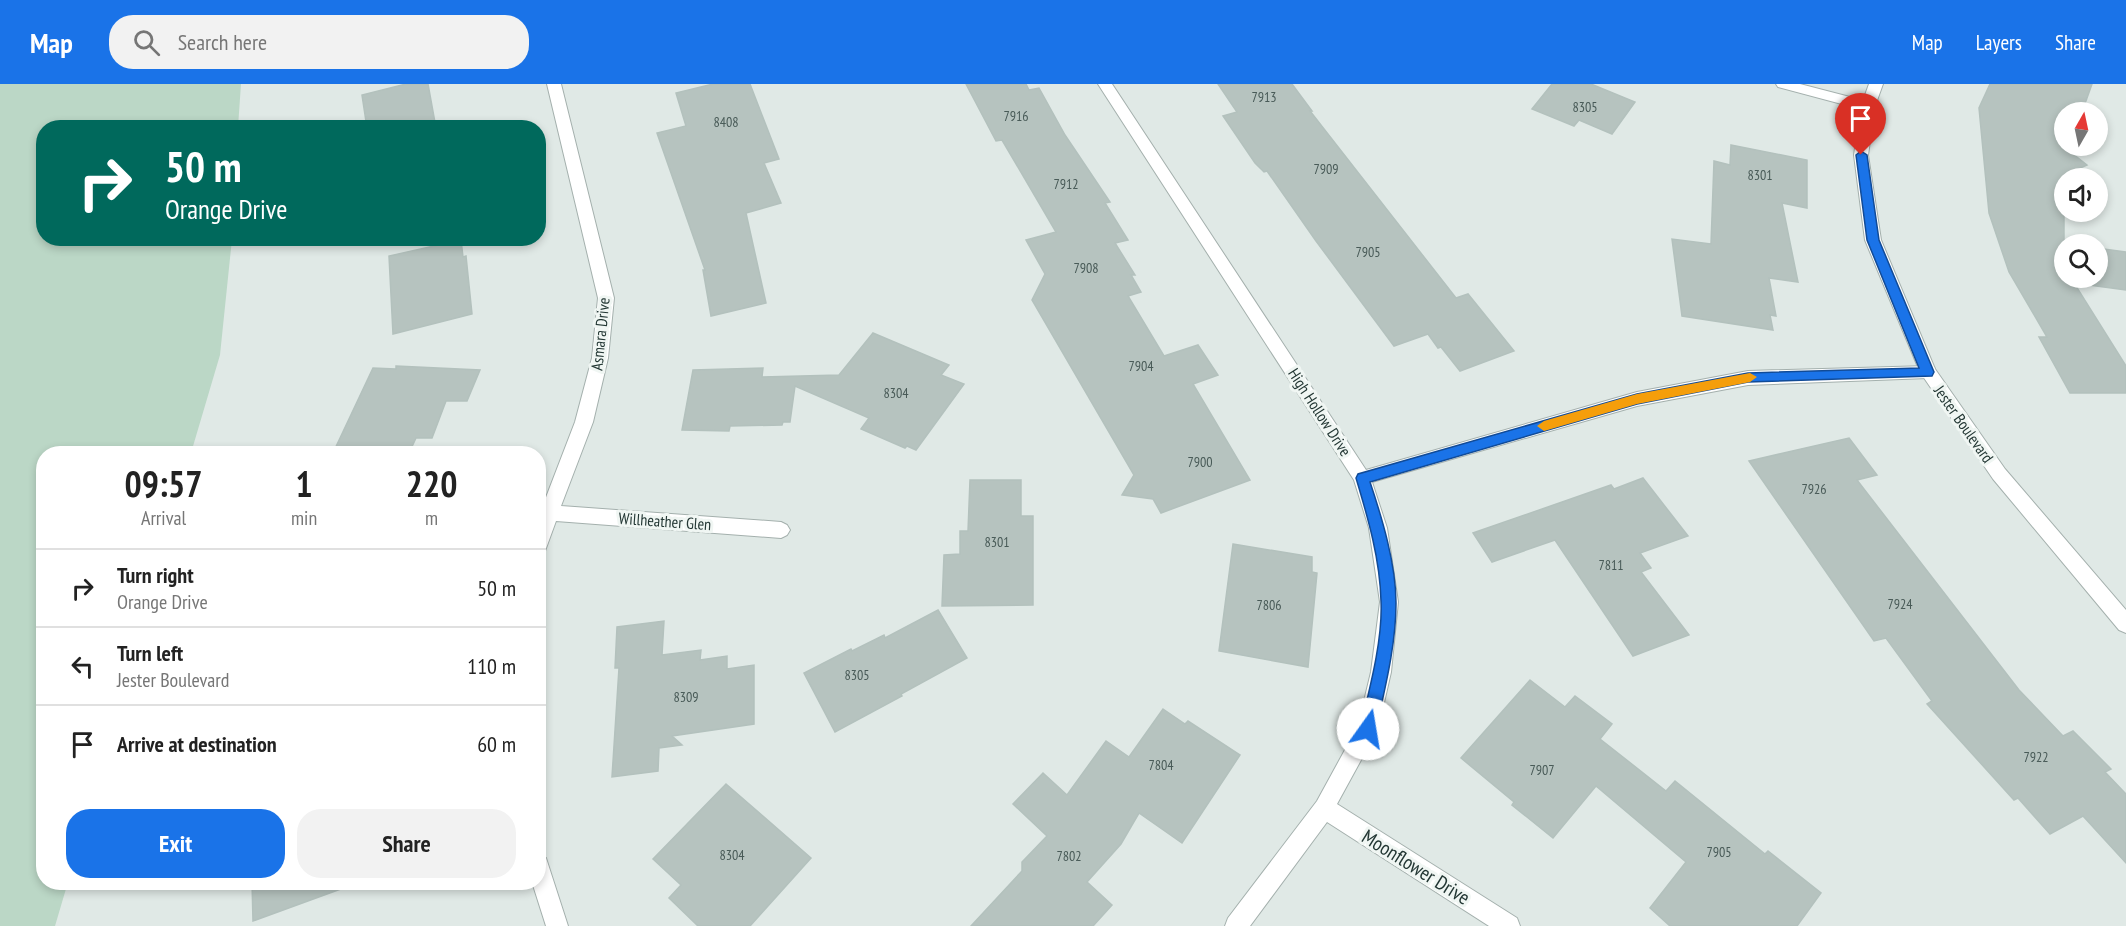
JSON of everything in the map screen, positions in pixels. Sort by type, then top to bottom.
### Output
[{"type":"street","name":"Asmara Drive","points":[[546,522],[584,422],[600,358],[606,298],[554,84]]},
{"type":"street","name":"High Hollow Drive","points":[[1106,84],[1362,478],[1378,528],[1389,602],[1381,672],[1368,729],[1324,808],[1236,926]]},
{"type":"street","points":[[1783,84],[1868,106]]},
{"type":"street","name":"Jester Boulevard","points":[[1876,84],[1868,106],[1861,155],[1873,240],[1928,372],[1999,474],[2126,624]]},
{"type":"street","points":[[1362,478],[1637,399],[1748,378],[1928,372]]},
{"type":"street","name":"Willheather Glen","points":[[549,513],[781,530]]},
{"type":"street","name":"Moonflower Drive","points":[[1324,808],[1509,926]]},
{"type":"street","points":[[545,890],[556,926]]},
{"type":"green space","points":[[0,84],[241,84],[238,120],[36,120],[36,246],[231,246],[220,355],[193,446],[36,446],[36,890],[66,890],[55,926],[0,926]]},
{"type":"building","points":[[406,84],[428,84],[435,120],[366,120],[362,95]]},
{"type":"building","points":[[713,84],[750,84],[779,159],[764,163],[781,203],[746,213],[766,303],[711,316],[703,270],[705,270],[657,133],[686,126],[676,93]]},
{"type":"building","points":[[966,84],[1026,84],[1029,90],[1039,88],[1065,135],[1110,202],[1105,203],[1128,240],[1115,243],[1135,275],[1131,275],[1141,292],[1128,296],[1164,356],[1198,345],[1218,375],[1193,384],[1250,480],[1161,513],[1153,499],[1122,495],[1134,475],[1032,300],[1045,274],[1026,240],[1056,232],[1002,140],[996,141]]},
{"type":"building","points":[[1218,84],[1292,84],[1312,111],[1310,111],[1456,298],[1468,294],[1514,351],[1460,371],[1428,334],[1394,346],[1267,171],[1264,172],[1255,163],[1223,116],[1237,112]]},
{"type":"building","points":[[1552,84],[1591,84],[1635,102],[1612,134],[1579,120],[1574,126],[1532,109]]},
{"type":"building","points":[[1990,84],[2092,84],[2086,102],[2054,102],[2054,156],[2076,156],[2087,165],[2080,168],[2054,168],[2054,222],[2064,222],[2064,234],[2054,234],[2054,288],[2077,288],[2126,366],[2126,393],[2070,393],[2039,337],[2047,337],[2009,272],[1989,213],[1979,108]]},
{"type":"building","points":[[1731,145],[1807,160],[1807,208],[1782,203],[1798,282],[1769,278],[1776,316],[1770,315],[1773,330],[1682,316],[1672,239],[1711,244],[1714,161],[1730,165]]},
{"type":"building","points":[[434,246],[462,246],[463,257],[466,256],[472,314],[393,334],[389,256]]},
{"type":"building","points":[[2108,250],[2126,252],[2126,290],[2108,288]]},
{"type":"building","points":[[873,333],[949,365],[941,375],[964,384],[916,450],[907,446],[905,448],[861,429],[869,418],[795,386],[790,422],[783,422],[782,425],[730,426],[729,431],[682,430],[693,370],[763,368],[762,377],[839,375]]},
{"type":"building","points":[[396,366],[480,370],[467,401],[446,401],[432,438],[416,438],[412,446],[336,446],[373,368],[396,369]]},
{"type":"building","points":[[1849,438],[1877,475],[1857,480],[2019,690],[2063,736],[2073,731],[2111,769],[2105,772],[2126,794],[2126,863],[2083,816],[2050,834],[2018,798],[2014,800],[1927,704],[1932,701],[1886,638],[1874,641],[1749,461]]},
{"type":"building","points":[[1643,478],[1688,536],[1640,553],[1651,568],[1641,572],[1689,635],[1633,656],[1555,540],[1492,562],[1473,533],[1611,485],[1614,489]]},
{"type":"building","points":[[970,480],[1021,480],[1021,516],[1033,516],[1033,605],[942,606],[944,555],[960,554],[960,531],[968,531]]},
{"type":"building","points":[[1233,544],[1312,557],[1312,572],[1317,573],[1308,667],[1219,651]]},
{"type":"building","points":[[938,610],[967,658],[835,732],[804,673],[851,649],[852,651],[884,635],[885,638]]},
{"type":"building","points":[[664,621],[662,655],[701,650],[700,660],[727,656],[727,669],[754,665],[754,724],[672,736],[682,745],[659,748],[658,771],[612,777],[619,668],[615,668],[617,627]]},
{"type":"building","points":[[1530,680],[1565,707],[1575,696],[1612,724],[1600,739],[1666,791],[1675,781],[1765,854],[1768,851],[1821,893],[1797,926],[1670,926],[1650,908],[1686,862],[1596,786],[1553,838],[1512,805],[1514,802],[1461,758]]},
{"type":"building","points":[[1163,709],[1185,724],[1188,721],[1240,755],[1182,843],[1139,813],[1121,844],[1087,882],[1112,905],[1093,926],[971,926],[1022,871],[1022,862],[1047,836],[1013,804],[1043,773],[1067,795],[1106,741],[1129,757]]},
{"type":"building","points":[[726,784],[811,858],[750,926],[698,926],[669,898],[681,885],[653,859]]},
{"type":"building","points":[[252,890],[338,890],[253,921]]},
{"type":"slow traffic","points":[[1544,426],[1637,399],[1750,377]]},
{"type":"route","points":[[1368,729],[1381,672],[1389,602],[1378,528],[1362,478],[1637,399],[1748,378],[1928,372],[1873,240],[1861,155]]}]
